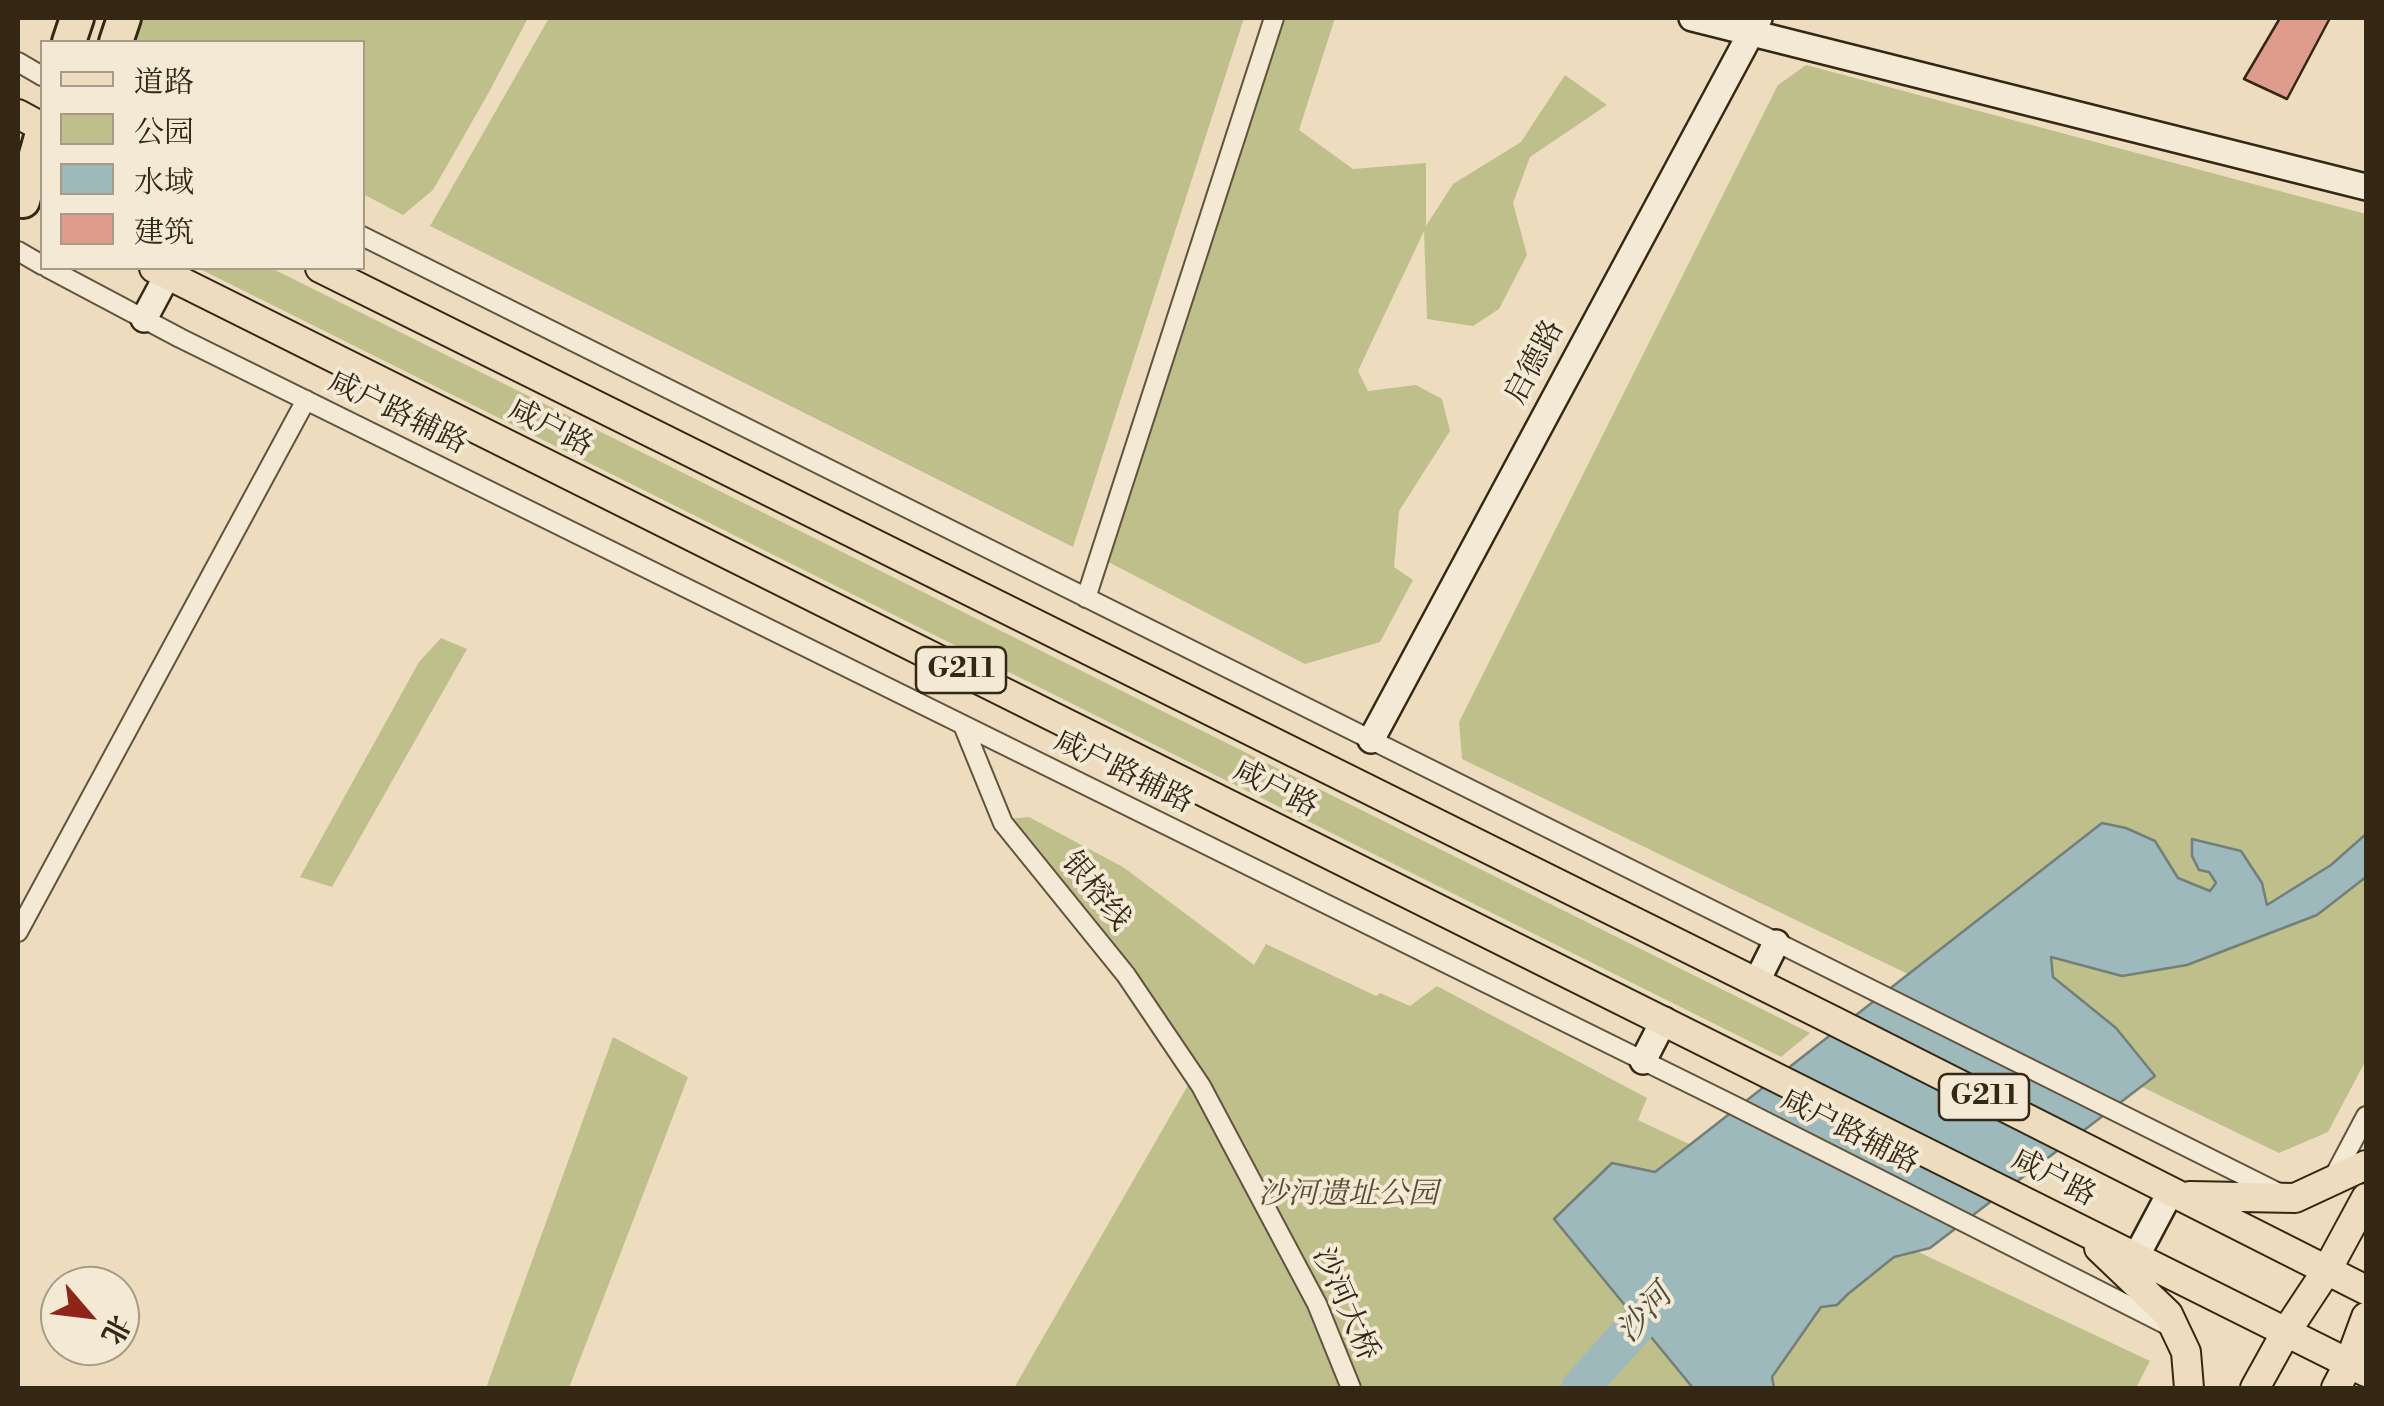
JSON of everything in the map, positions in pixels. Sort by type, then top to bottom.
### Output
[{"type":"highway","points":[[28,203],[40,140]]},
{"type":"main road","points":[[18,114],[40,129]]},
{"type":"main road","name":"咸户路","points":[[324,270],[2366,1290]]},
{"type":"main road","name":"咸户路","points":[[161,271],[2358,1368]]},
{"type":"main road","points":[[2176,1193],[2295,1198],[2366,1165]]},
{"type":"main road","points":[[2255,1388],[2366,1198]]},
{"type":"main road","points":[[2072,1225],[2168,1314],[2186,1352],[2188,1388]]},
{"type":"main road","points":[[2336,1388],[2358,1368],[2366,1317]]},
{"type":"street","points":[[1086,598],[1274,18]]},
{"type":"street","points":[[1692,18],[1755,24],[2366,187]]},
{"type":"street","name":"启德路","points":[[1371,740],[1755,24]]},
{"type":"street","points":[[18,62],[40,75]]},
{"type":"street","points":[[365,238],[2289,1198]]},
{"type":"street","name":"咸户路辅路","points":[[18,251],[40,263]]},
{"type":"street","name":"咸户路辅路","points":[[53,270],[306,400],[1733,1105],[2174,1328]]},
{"type":"street","points":[[144,318],[161,271]]},
{"type":"street","points":[[18,932],[306,400]]},
{"type":"street","name":"银榕线","points":[[963,724],[1003,823],[1126,975],[1201,1086]]},
{"type":"street","points":[[1756,982],[1776,943]]},
{"type":"street","points":[[1643,1061],[1664,1020]]},
{"type":"street","name":"沙河大桥","points":[[1201,1086],[1317,1304],[1351,1388]]},
{"type":"street","points":[[2330,1182],[2366,1116]]},
{"type":"street","points":[[2136,1257],[2176,1193]]},
{"type":"green space","points":[[136,18],[528,18],[433,190],[403,215],[365,195],[365,40],[129,40]]},
{"type":"green space","points":[[549,18],[1244,18],[1073,547],[430,226]]},
{"type":"green space","points":[[1264,18],[1335,18],[1299,130],[1353,169],[1426,163],[1426,226],[1453,184],[1521,142],[1565,75],[1607,105],[1530,157],[1513,203],[1527,255],[1499,309],[1473,326],[1427,319],[1424,231],[1358,371],[1368,391],[1416,385],[1442,399],[1450,431],[1399,511],[1394,567],[1413,580],[1380,642],[1305,664],[1091,553]]},
{"type":"green space","points":[[1806,65],[2366,214],[2366,1060],[2328,1132],[2279,1153],[1462,759],[1459,722],[1778,85]]},
{"type":"green space","points":[[202,270],[275,270],[1810,1033],[1781,1057]]},
{"type":"green space","points":[[441,638],[467,649],[332,887],[300,877],[419,662]]},
{"type":"green space","name":"沙河遗址公园","points":[[1029,817],[1123,867],[1254,965],[1266,944],[1376,996],[1380,993],[1410,1006],[1437,986],[1647,1098],[1638,1120],[2150,1361],[2136,1388],[1014,1388],[1195,1073],[1007,819]]},
{"type":"green space","points":[[613,1037],[688,1077],[569,1388],[486,1388]]},
{"type":"water","points":[[2102,823],[2155,841],[2178,878],[2210,891],[2216,883],[2209,872],[2199,870],[2192,856],[2192,839],[2241,851],[2262,883],[2267,905],[2331,865],[2366,834],[2366,877],[2317,915],[2187,965],[2122,976],[2051,957],[2053,977],[2116,1028],[2155,1076],[1930,1248],[1894,1257],[1837,1305],[1821,1307],[1772,1377],[1774,1388],[1693,1388],[1554,1219],[1612,1163],[1655,1172]]},
{"type":"building","points":[[2280,18],[2330,18],[2287,99],[2244,79]]},
{"type":"waterway","name":"沙河","points":[[1580,1388],[1672,1286]]}]
